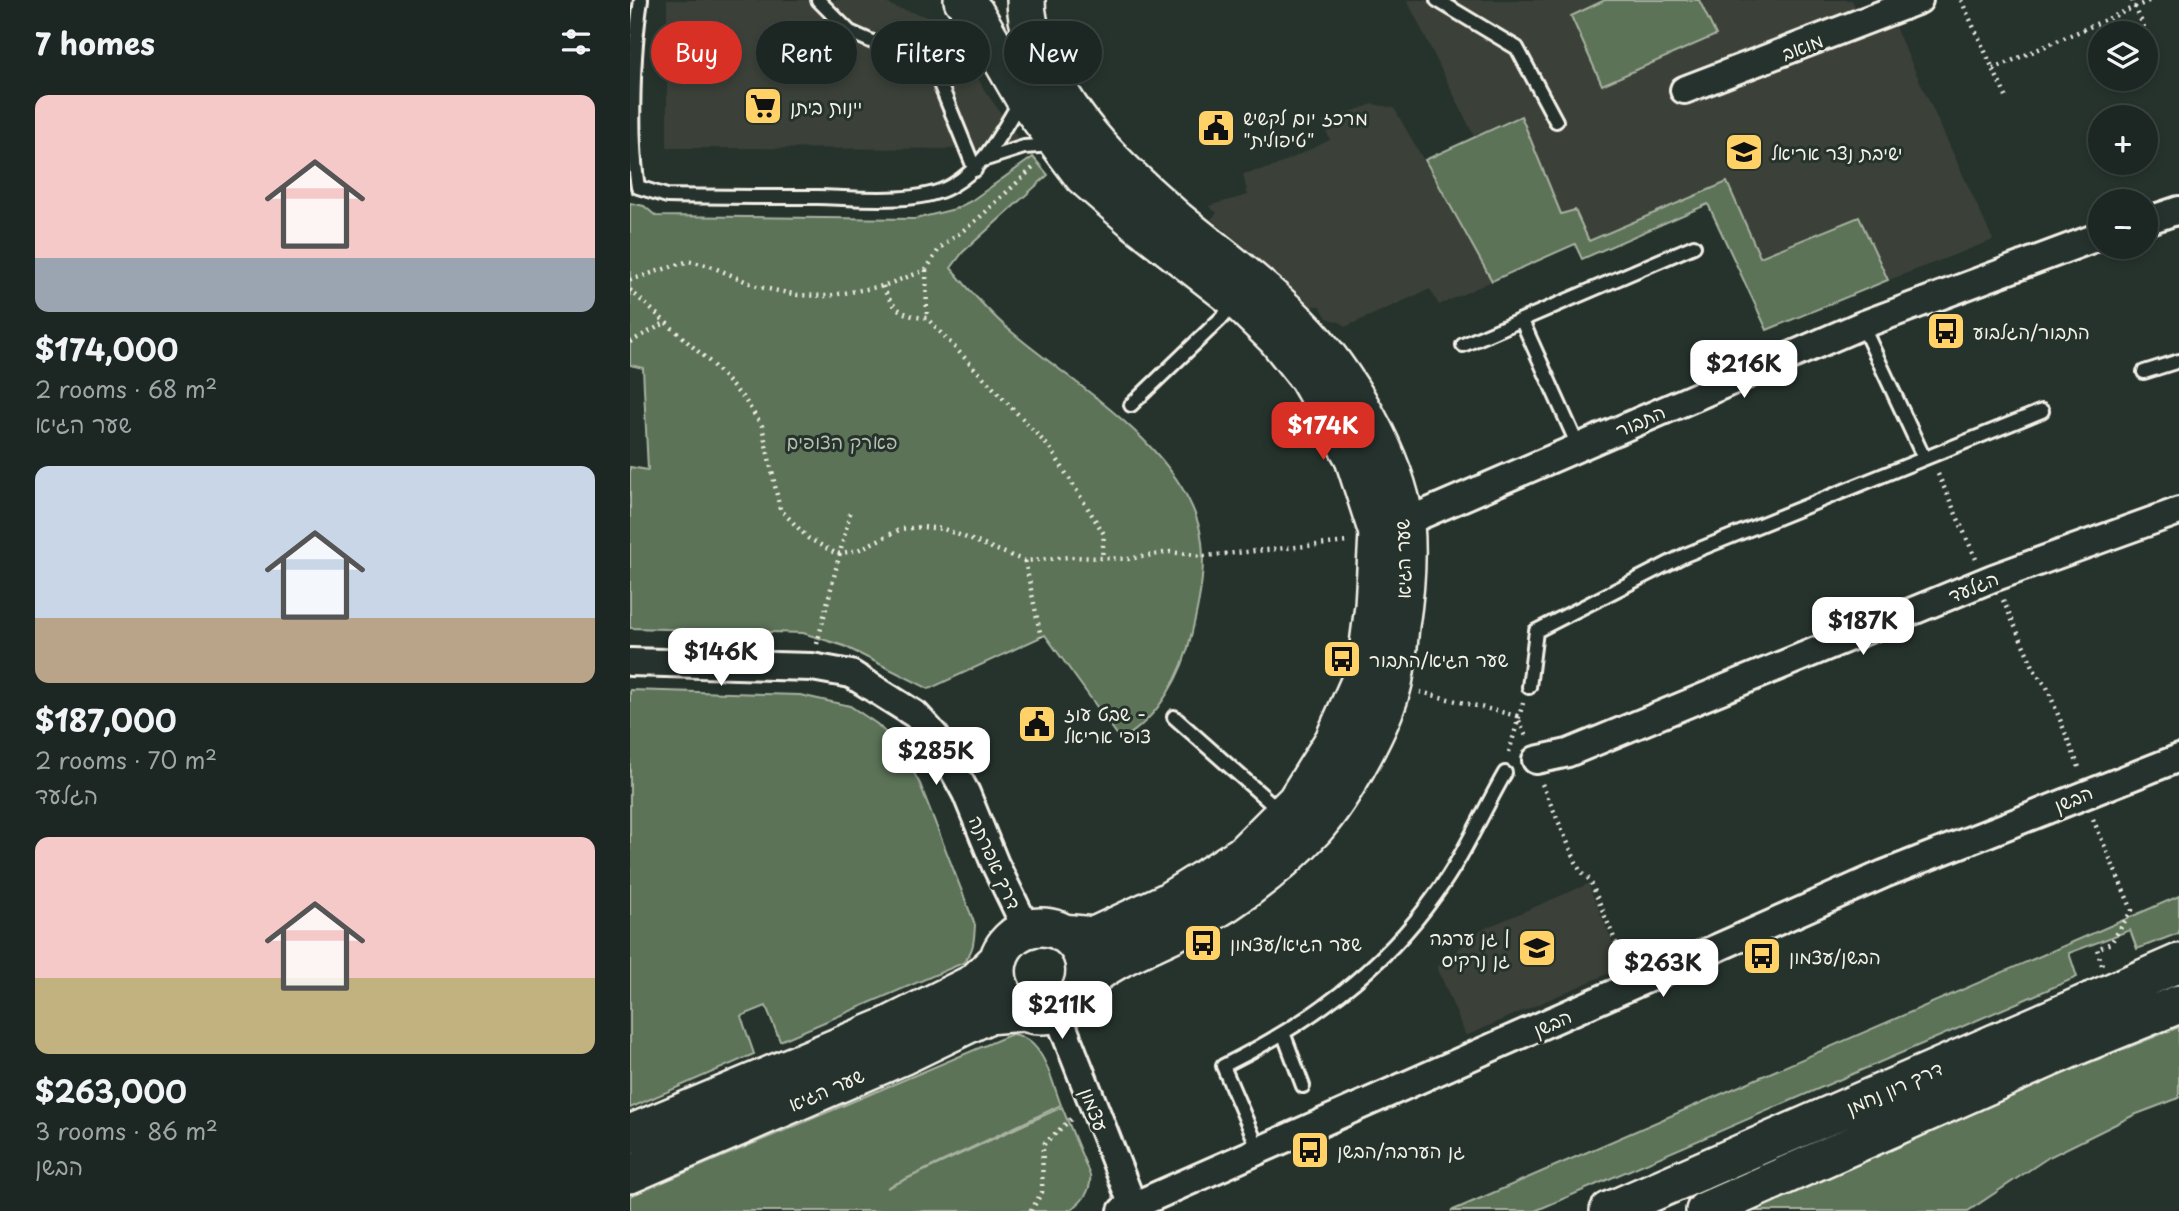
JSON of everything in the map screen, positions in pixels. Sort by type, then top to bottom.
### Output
[{"type":"street","name":"שער הגיא","points":[[962,0],[975,13],[1052,150],[1108,199],[1239,302],[1276,338],[1308,378],[1353,456],[1405,569],[1393,684],[1357,769],[1316,827],[1263,878],[1185,928],[1104,964],[1084,983]]},
{"type":"street","name":"שער הגיא","points":[[1026,0],[1032,37],[1064,103],[1092,140],[1141,189],[1298,322],[1325,352],[1361,407],[1383,452],[1387,533],[1366,668],[1334,740],[1296,801],[1242,855],[1167,902],[1094,936],[1045,931]]},
{"type":"street","name":"מואב","points":[[1684,90],[1919,0]]},
{"type":"street","points":[[2158,217],[2179,210]]},
{"type":"street","name":"התבור","points":[[1387,533],[1862,325],[2088,240]]},
{"type":"street","name":"הגלעד","points":[[1536,760],[1568,753],[1993,578],[2179,512]]},
{"type":"street","name":"דרך אפרתה","points":[[630,662],[815,656],[871,685],[916,715],[935,736],[966,793],[995,864],[1045,931]]},
{"type":"street","name":"הבשן","points":[[1128,1209],[1884,874],[2179,758]]},
{"type":"street","points":[[1045,931],[1074,943],[1082,956],[1084,983],[1077,997],[1040,1012],[1010,1003],[1001,991],[997,974],[1005,945],[1045,931]]},
{"type":"street","name":"שער הגיא","points":[[630,1134],[888,1026],[974,983],[999,959]]},
{"type":"street","name":"דרך רון נחמן","points":[[1609,1211],[2179,963]]},
{"type":"street","name":"דרך רון נחמן","points":[[1705,1211],[2081,1044],[2179,1004]]},
{"type":"street","name":"שער הגיא","points":[[630,1174],[902,1056],[987,1015],[1040,1012]]},
{"type":"street","name":"עצמון","points":[[1040,1012],[1128,1209]]},
{"type":"lane","points":[[641,0],[635,36],[631,164],[638,187],[667,196],[915,196],[949,188],[979,165],[1024,147],[1052,150]]},
{"type":"lane","points":[[818,0],[850,32],[934,69],[979,165]]},
{"type":"lane","points":[[1437,0],[1517,48],[1556,121]]},
{"type":"lane","points":[[979,165],[1023,96]]},
{"type":"lane","points":[[1462,345],[1694,246]]},
{"type":"lane","points":[[1131,405],[1239,302]]},
{"type":"lane","points":[[1522,321],[1579,448]]},
{"type":"lane","points":[[1862,325],[1924,458]]},
{"type":"lane","points":[[2144,372],[2179,361]]},
{"type":"lane","points":[[1529,687],[1536,631],[1685,555],[2042,411]]},
{"type":"lane","points":[[1174,717],[1283,814]]},
{"type":"lane","points":[[1259,1150],[1223,1066],[1284,1035],[1337,997],[1387,953],[1437,894],[1505,773]]},
{"type":"lane","points":[[1284,1035],[1303,1086]]},
{"type":"path","points":[[1961,0],[2008,102]]},
{"type":"path","points":[[2132,0],[2141,21]]},
{"type":"path","points":[[1993,69],[2151,0]]},
{"type":"path","points":[[1052,150],[978,219],[939,249],[926,270],[928,318],[1050,448],[1104,534],[1102,558]]},
{"type":"path","points":[[630,280],[689,261],[710,266],[760,287],[799,295],[828,296],[883,286],[926,270]]},
{"type":"path","points":[[883,286],[889,302],[899,311],[913,317],[928,318]]},
{"type":"path","points":[[630,290],[711,363],[745,400],[762,426],[780,509],[808,538],[837,554],[858,550],[901,529],[922,527],[944,528],[1025,561],[1128,559],[1170,552],[1204,556],[1387,533]]},
{"type":"path","points":[[630,342],[665,323]]},
{"type":"path","points":[[1924,458],[1934,465],[1979,568],[1993,578],[2036,673],[2048,687],[2080,772]]},
{"type":"path","points":[[815,656],[837,554],[851,509]]},
{"type":"path","points":[[1025,561],[1041,637]]},
{"type":"path","points":[[1393,684],[1517,716]]},
{"type":"path","points":[[1505,773],[1517,716],[1529,687]]},
{"type":"path","points":[[1517,716],[1536,760]]},
{"type":"path","points":[[1545,797],[1580,871],[1590,880],[1628,970]]},
{"type":"path","points":[[2091,816],[2132,910],[2111,943],[2097,949],[2105,973]]},
{"type":"path","points":[[1031,1211],[1042,1192],[1043,1145],[1072,1119]]},
{"type":"shaded area","points":[[667,0],[880,0],[897,8],[944,21],[871,21],[871,84],[981,84],[1026,149],[667,148],[667,84],[742,84],[742,21],[667,21]]},
{"type":"shaded area","name":"ישיבת נצר אריאל","points":[[1407,0],[1852,0],[1867,33],[1893,23],[1993,240],[1889,280],[1859,217],[1761,257],[1727,182],[1589,241],[1575,209],[1561,213],[1521,115],[1474,136]]},
{"type":"shaded area","points":[[1373,104],[1394,108],[1492,281],[1439,305],[1430,289],[1345,327],[1342,323],[1327,318],[1320,306],[1308,306],[1251,256],[1253,254],[1211,219],[1217,213],[1208,206],[1248,195],[1243,174],[1273,167],[1330,140],[1322,122]]},
{"type":"shaded area","name":"גן ערבה | גן נרקיס","points":[[1588,884],[1623,967],[1466,1036],[1437,967],[1481,930]]},
{"type":"green space","points":[[1605,0],[1699,0],[1716,35],[1602,85],[1571,16]]},
{"type":"green space","points":[[1521,116],[1561,214],[1575,210],[1589,241],[1727,182],[1760,257],[1859,217],[1888,280],[1767,330],[1708,204],[1582,259],[1575,244],[1492,281],[1425,160]]},
{"type":"green space","name":"פארק הצופים","points":[[1033,157],[1048,175],[963,252],[951,268],[1005,326],[1121,418],[1169,469],[1187,496],[1202,539],[1200,593],[1188,648],[1176,679],[1147,720],[1121,740],[1045,635],[929,689],[844,646],[803,633],[630,628],[630,467],[648,470],[643,368],[630,365],[630,203],[644,206],[656,216],[915,219],[955,209],[971,201]]},
{"type":"green space","points":[[630,690],[800,695],[850,706],[877,724],[900,747],[920,784],[975,925],[973,945],[967,959],[780,1041],[766,1006],[741,1016],[754,1054],[630,1108]]},
{"type":"green space","points":[[2179,896],[2179,933],[2137,949],[2130,930],[2069,953],[2077,977],[1535,1211],[1451,1211]]},
{"type":"green space","points":[[2179,1027],[2179,1098],[2134,1115],[2049,1157],[1968,1211],[1749,1211],[1989,1103]]},
{"type":"green space","points":[[1012,1034],[1032,1043],[1039,1052],[1050,1073],[1061,1105],[887,1188],[1062,1107],[1090,1175],[1089,1187],[1084,1197],[1067,1211],[630,1211],[630,1196]]},
{"type":"place","name":"יינות ביתן","points":[[763,106]]},
{"type":"place","name":"מרכז יום לקשיש \"טיפולית\"","points":[[1216,128]]},
{"type":"place","name":"ישיבת נצר אריאל","points":[[1744,152]]},
{"type":"place","name":"התבור/הגלבוע","points":[[1946,331]]},
{"type":"place","name":"שער הגיא/התבור","points":[[1342,659]]},
{"type":"place","name":"שבט עוז - צופי אריאל","points":[[1037,724]]},
{"type":"place","name":"שער הגיא/עצמון","points":[[1203,943]]},
{"type":"place","name":"גן ערבה | גן נרקיס","points":[[1537,948]]},
{"type":"place","name":"הבשן/עצמון","points":[[1762,956]]},
{"type":"place","name":"גן הערבה/הבשן","points":[[1310,1150]]}]
